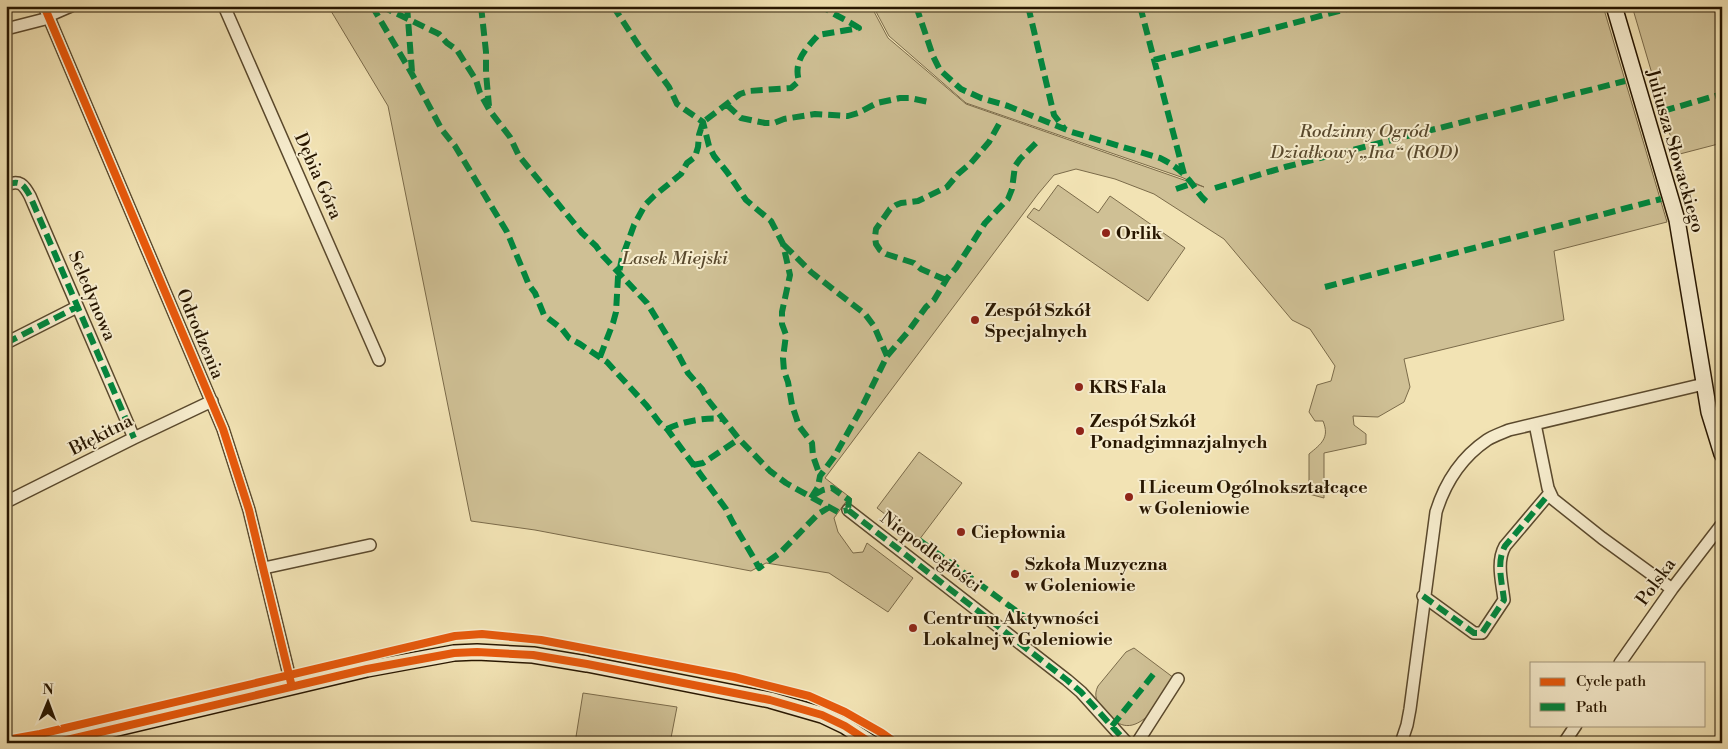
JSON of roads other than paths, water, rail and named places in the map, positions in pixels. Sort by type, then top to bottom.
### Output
[{"type":"street","points":[[6,29],[71,6]]},
{"type":"street","name":"Dębia Góra","points":[[224,6],[379,360]]},
{"type":"street","name":"Juliusza Słowackiego","points":[[1614,6],[1678,220],[1709,412],[1722,454]]},
{"type":"street","name":"Odrodzenia","points":[[47,13],[224,429],[264,568],[292,687]]},
{"type":"street","name":"Seledynowa","points":[[6,184],[20,182],[24,186],[134,438]]},
{"type":"street","points":[[6,343],[78,308]]},
{"type":"street","points":[[1402,742],[1411,700],[1423,596],[1436,512],[1442,494],[1455,471],[1488,439],[1509,430],[1704,384]]},
{"type":"street","name":"Błękitna","points":[[6,502],[212,401]]},
{"type":"street","points":[[1535,424],[1549,494],[1557,504],[1672,589]]},
{"type":"street","points":[[1423,596],[1474,633],[1482,633],[1504,600],[1501,566],[1502,552],[1549,494]]},
{"type":"street","name":"Niepodległości","points":[[848,510],[1067,680],[1081,692],[1127,743]]},
{"type":"street","name":"Polska","points":[[1621,662],[1672,589],[1722,524]]},
{"type":"street","points":[[264,568],[370,544]]},
{"type":"street","points":[[54,743],[367,669],[454,653],[505,652],[673,680],[796,706],[826,717],[871,743]]},
{"type":"street","points":[[1137,743],[1178,679]]},
{"type":"street","points":[[1564,743],[1575,726]]},
{"type":"place","name":"Orlik","points":[[1106,233]]},
{"type":"place","name":"Zespół Szkół Specjalnych","points":[[975,320]]},
{"type":"place","name":"KRS Fala","points":[[1079,387]]},
{"type":"place","name":"Zespół Szkół Ponadgimnazjalnych","points":[[1080,431]]},
{"type":"place","name":"I Liceum Ogólnokształcące w Goleniowie","points":[[1129,497]]},
{"type":"place","name":"Ciepłownia","points":[[961,532]]},
{"type":"place","name":"Szkoła Muzyczna w Goleniowie","points":[[1015,574]]},
{"type":"place","name":"Centrum Aktywności Lokalnej w Goleniowie","points":[[913,628]]},
{"type":"park label","name":"Rodzinny Ogród Działkowy „Ina“ (ROD)","points":[[1364,141]]},
{"type":"park label","name":"Lasek Miejski","points":[[675,258]]}]
